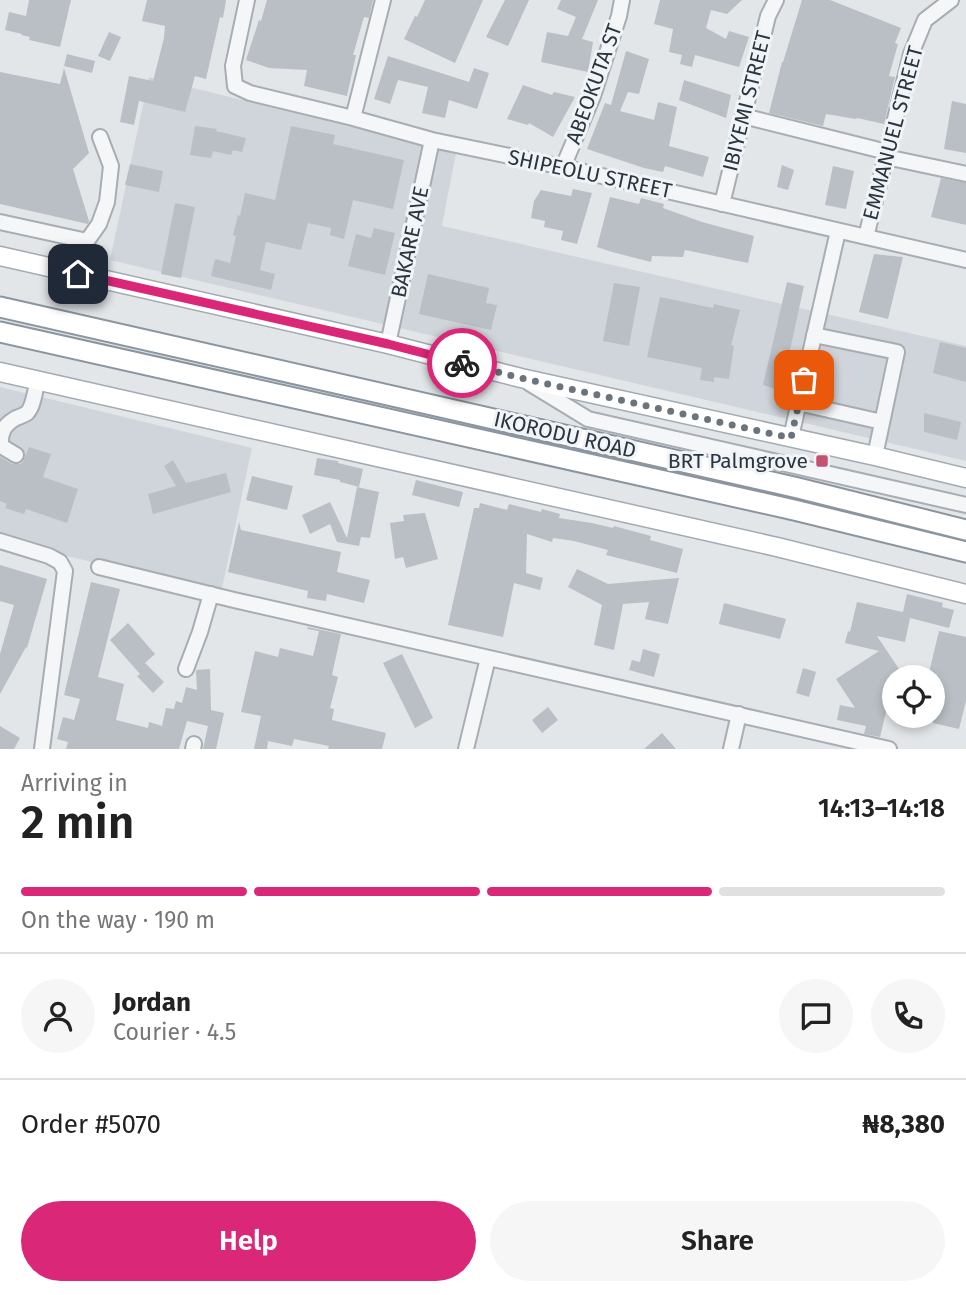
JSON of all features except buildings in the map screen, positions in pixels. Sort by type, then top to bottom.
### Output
[{"type":"highway","name":"IKORODU ROAD","points":[[0,307],[771,481],[966,530]]},
{"type":"highway","name":"IKORODU ROAD","points":[[0,332],[794,510],[966,552]]},
{"type":"main road","points":[[0,256],[388,344],[521,378],[966,478]]},
{"type":"main road","points":[[0,372],[763,544],[966,594]]},
{"type":"street","name":"SHIPEOLU STREET","points":[[247,0],[233,66],[235,86],[250,93],[432,140],[563,167],[966,260]]},
{"type":"street","points":[[353,118],[383,0]]},
{"type":"street","name":"ABEOKUTA ST","points":[[563,167],[593,96],[622,0]]},
{"type":"street","name":"IBIYEMI STREET","points":[[722,204],[768,16],[776,0]]},
{"type":"street","name":"EMMANUEL STREET","points":[[866,237],[911,54],[925,20],[951,0]]},
{"type":"street","points":[[743,116],[966,174]]},
{"type":"street","points":[[0,222],[87,241],[99,224],[107,202],[111,166],[100,137]]},
{"type":"street","name":"BAKARE AVE","points":[[388,344],[432,140]]},
{"type":"street","points":[[791,438],[838,231]]},
{"type":"street","points":[[814,335],[897,352],[875,456]]},
{"type":"street","points":[[521,378],[588,419],[966,505]]},
{"type":"street","points":[[16,455],[1,446],[1,436],[4,426],[27,413],[38,380]]},
{"type":"street","points":[[798,403],[882,422]]},
{"type":"street","points":[[0,541],[49,556],[60,562],[65,571],[42,749]]},
{"type":"street","points":[[99,567],[889,749]]},
{"type":"street","points":[[186,669],[211,594]]},
{"type":"street","points":[[466,749],[488,658]]},
{"type":"street","points":[[731,749],[739,715]]},
{"type":"shaded area","points":[[149,77],[456,153],[442,226],[966,346],[966,461],[110,260]]},
{"type":"shaded area","points":[[0,387],[252,448],[221,593],[0,540]]},
{"type":"way so far","points":[[462,363],[791,438],[804,380]]},
{"type":"place","name":"BRT Palmgrove","points":[[822,461]]},
{"type":"route","points":[[78,274],[462,363]]}]
